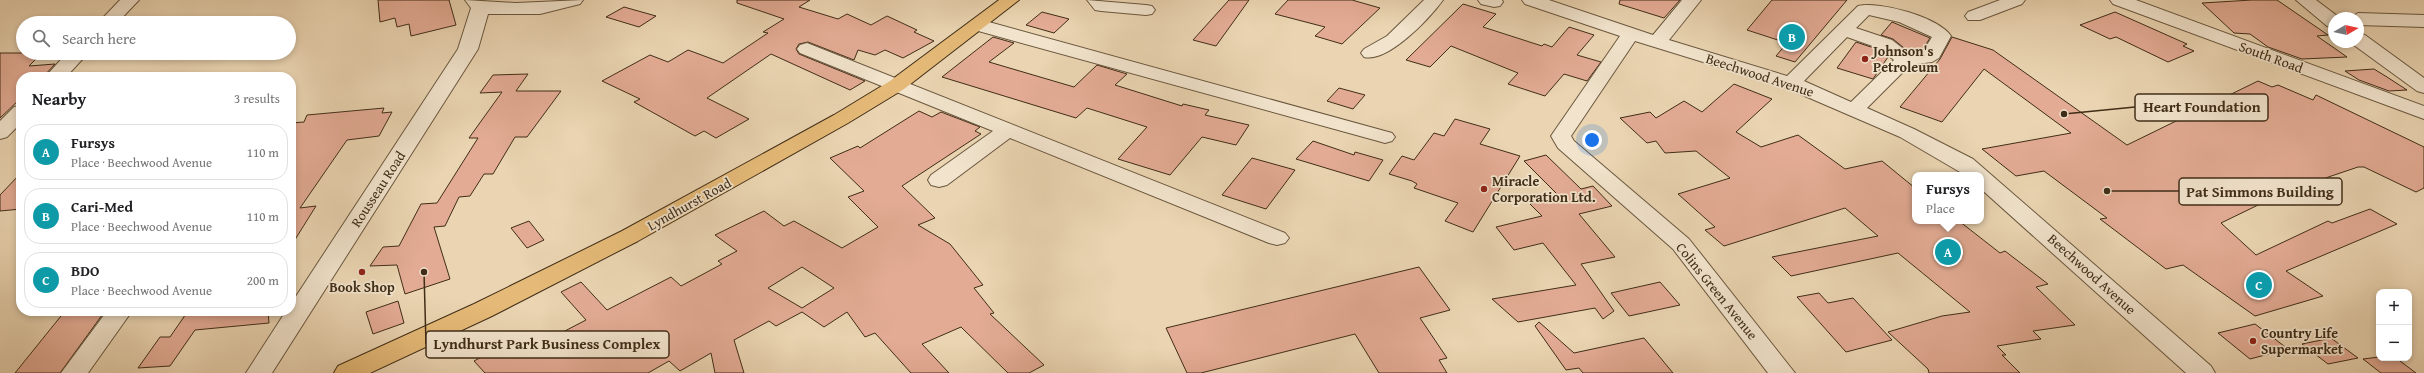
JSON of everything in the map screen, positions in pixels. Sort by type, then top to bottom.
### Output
[{"type":"main road","name":"Lyndhurst Road","points":[[347,373],[483,310],[630,236],[841,119],[897,85],[1010,0]]},
{"type":"street","points":[[114,16],[130,0]]},
{"type":"street","points":[[477,4],[543,8],[560,6],[574,0]]},
{"type":"street","points":[[1096,0],[1101,6],[1146,10]]},
{"type":"street","name":"Beechwood Avenue","points":[[1531,0],[1630,34],[1791,83],[1855,109],[1907,133],[1959,160],[1975,172]]},
{"type":"street","points":[[1657,42],[1692,0]]},
{"type":"street","points":[[1974,16],[2016,0]]},
{"type":"street","name":"South Road","points":[[2119,0],[2424,113]]},
{"type":"street","points":[[2305,0],[2328,16]]},
{"type":"street","points":[[1371,53],[1394,40],[1427,1]]},
{"type":"street","name":"Rousseau Road","points":[[296,316],[468,49],[477,4]]},
{"type":"street","points":[[1791,83],[1842,30],[1864,10],[1874,10],[1931,28],[1942,36],[1933,54],[1928,58],[1905,60],[1855,109]]},
{"type":"street","points":[[2364,19],[2424,21]]},
{"type":"street","points":[[978,25],[1385,137]]},
{"type":"street","points":[[1842,30],[1887,46],[1901,54],[1905,60]]},
{"type":"street","name":"Colins Green Avenue","points":[[1630,34],[1561,136],[1565,144],[1681,244],[1782,373]]},
{"type":"street","points":[[2364,43],[2424,87]]},
{"type":"street","points":[[807,49],[1277,238]]},
{"type":"street","points":[[60,72],[71,60]]},
{"type":"street","points":[[0,133],[16,116]]},
{"type":"street","points":[[939,180],[1008,130]]},
{"type":"street","name":"Beechwood Avenue","points":[[1984,180],[2202,373]]},
{"type":"street","points":[[74,373],[116,316]]},
{"type":"street","name":"Rousseau Road","points":[[259,373],[296,316]]},
{"type":"building","points":[[378,0],[449,0],[456,25],[411,36],[409,24],[397,27],[395,18],[380,22]]},
{"type":"building","points":[[737,0],[810,0],[799,7],[838,19],[847,14],[871,25],[887,16],[917,30],[914,32],[934,41],[903,58],[885,50],[875,55],[858,50],[854,60],[808,42],[799,44],[796,49],[799,54],[865,81],[850,90],[771,54],[707,98],[749,119],[716,138],[704,131],[695,136],[634,102],[640,99],[602,81],[650,55],[668,62],[688,50],[723,63],[768,33],[763,32],[784,19],[737,3]]},
{"type":"building","points":[[1229,0],[1249,0],[1216,46],[1193,40]]},
{"type":"building","points":[[1288,0],[1352,0],[1380,8],[1342,44],[1315,36],[1325,27],[1275,14]]},
{"type":"building","points":[[1620,0],[1680,0],[1664,18],[1619,4]]},
{"type":"building","points":[[1772,0],[1847,0],[1795,62],[1776,56],[1787,43],[1747,30]]},
{"type":"building","points":[[2277,0],[2328,35],[2317,36],[2328,44],[2328,48],[2334,48],[2347,57],[2302,59],[2268,47],[2250,34],[2234,33],[2202,3]]},
{"type":"building","points":[[1463,4],[1496,14],[1483,27],[1542,46],[1544,44],[1552,47],[1569,27],[1594,35],[1577,55],[1601,62],[1587,81],[1564,74],[1545,96],[1508,84],[1518,73],[1451,46],[1430,67],[1406,60]]},
{"type":"building","points":[[624,7],[656,16],[639,27],[606,17]]},
{"type":"building","points":[[1042,12],[1069,19],[1054,33],[1026,25]]},
{"type":"building","points":[[2115,12],[2187,44],[2183,46],[2194,51],[2168,62],[2116,37],[2110,39],[2080,25]]},
{"type":"building","points":[[1892,22],[1930,38],[1921,52],[1909,52],[1893,39],[1881,35]]},
{"type":"building","points":[[993,37],[1014,43],[989,62],[1074,87],[1097,65],[1127,74],[1115,85],[1182,106],[1183,104],[1209,110],[1205,115],[1249,125],[1236,145],[1202,137],[1170,175],[1118,159],[1147,127],[1087,108],[1076,118],[942,77]]},
{"type":"building","points":[[1952,37],[1993,50],[2127,145],[2258,81],[2272,87],[2278,85],[2313,100],[2316,95],[2424,147],[2424,188],[2416,192],[2364,167],[2358,167],[2287,191],[2221,223],[2256,255],[2328,221],[2332,223],[2370,209],[2397,224],[2286,271],[2323,296],[2255,316],[2183,265],[2166,269],[2100,219],[2107,218],[2044,171],[2016,176],[1982,149],[2071,133],[1984,69],[1942,122],[1900,107],[1940,59]]},
{"type":"building","name":"Johnson's Petroleum","points":[[1856,42],[1877,49],[1888,57],[1873,79],[1837,68]]},
{"type":"building","points":[[0,53],[16,53],[16,60],[35,60],[29,66],[55,64],[48,72],[16,72],[16,103],[0,118]]},
{"type":"building","points":[[2374,69],[2407,90],[2389,91],[2359,80],[2345,71]]},
{"type":"building","points":[[528,74],[516,91],[561,91],[527,137],[515,137],[493,174],[484,174],[470,196],[459,197],[445,226],[434,227],[450,279],[405,294],[397,265],[370,266],[383,247],[399,246],[421,204],[437,203],[478,138],[469,138],[502,92],[480,93],[493,75]]},
{"type":"building","points":[[1734,84],[1772,99],[1736,132],[1761,147],[1798,135],[1845,169],[1882,161],[1912,186],[1912,224],[1963,224],[2000,253],[2005,251],[2048,284],[2036,287],[2075,325],[2033,331],[2041,339],[1997,346],[2006,355],[2002,355],[2020,373],[1929,373],[1928,369],[1888,332],[1942,316],[1970,312],[1898,253],[1791,276],[1772,257],[1878,236],[1845,208],[1724,246],[1705,230],[1715,227],[1678,194],[1730,178],[1696,151],[1665,153],[1656,141],[1647,143],[1620,118],[1650,112],[1656,118],[1684,101],[1702,112]]},
{"type":"building","points":[[1339,88],[1365,95],[1353,109],[1327,101]]},
{"type":"building","points":[[384,108],[382,113],[392,112],[379,136],[347,140],[300,208],[316,206],[296,238],[296,123],[304,122],[307,115]]},
{"type":"building","points":[[919,111],[932,117],[941,112],[980,127],[975,131],[981,134],[902,186],[935,218],[918,225],[950,244],[983,285],[974,288],[994,313],[990,314],[1044,365],[1029,373],[1008,373],[961,327],[922,344],[949,373],[911,373],[875,333],[865,337],[847,312],[824,327],[802,312],[776,326],[769,321],[734,340],[744,373],[715,373],[711,353],[680,371],[669,361],[648,373],[485,373],[474,361],[523,335],[534,347],[586,320],[561,292],[581,282],[607,310],[671,277],[681,286],[722,264],[718,261],[737,251],[715,235],[764,211],[784,226],[794,221],[842,248],[878,227],[848,197],[864,191],[830,158],[858,146],[860,148]],"holes":[[[802,267],[834,288],[802,308],[768,288]]]},
{"type":"building","points":[[1455,119],[1490,129],[1480,144],[1520,156],[1473,232],[1445,221],[1458,203],[1414,188],[1417,184],[1412,181],[1389,174],[1402,156],[1414,160],[1434,133],[1444,136]]},
{"type":"building","points":[[1313,141],[1354,155],[1355,152],[1383,160],[1369,181],[1296,159]]},
{"type":"building","points":[[1546,155],[1581,189],[1593,186],[1612,206],[1579,214],[1615,257],[1581,264],[1614,311],[1603,319],[1595,308],[1518,322],[1492,299],[1576,285],[1543,243],[1514,250],[1496,227],[1542,216],[1530,204],[1559,196],[1524,161]]},
{"type":"building","points":[[1252,158],[1295,170],[1266,209],[1222,195]]},
{"type":"building","points":[[16,178],[16,209],[0,211],[0,195]]},
{"type":"building","points":[[529,221],[544,240],[527,248],[511,228]]},
{"type":"building","points":[[1419,267],[1450,310],[1420,318],[1447,358],[1439,360],[1447,373],[1379,373],[1355,334],[1201,373],[1187,373],[1166,328]]},
{"type":"building","points":[[1660,282],[1680,305],[1629,316],[1611,293]]},
{"type":"building","points":[[1819,293],[1828,303],[1853,298],[1892,340],[1846,352],[1797,297]]},
{"type":"building","points":[[398,301],[404,323],[373,334],[366,312]]},
{"type":"building","points":[[61,316],[101,316],[60,373],[15,373]]},
{"type":"building","points":[[185,316],[268,316],[269,323],[195,330],[170,366],[138,368],[160,337],[170,337]]},
{"type":"building","points":[[1539,322],[1574,353],[1644,338],[1673,373],[1583,373],[1579,368],[1566,370],[1535,326]]},
{"type":"building","name":"Country Life Supermarket","points":[[2255,324],[2288,349],[2250,359],[2218,333]]},
{"type":"building","points":[[2331,338],[2358,358],[2328,364],[2302,344]]},
{"type":"building","points":[[2376,357],[2376,361],[2400,361],[2416,373],[2381,373],[2363,359]]},
{"type":"place","name":"Cari-Med","points":[[1792,37]]},
{"type":"place","name":"Johnson's Petroleum","points":[[1865,59]]},
{"type":"place","name":"Heart Foundation","points":[[2064,114]]},
{"type":"place","name":"Miracle Corporation Ltd.","points":[[1484,189]]},
{"type":"place","name":"Pat Simmons Building","points":[[2107,191]]},
{"type":"place","name":"Fursys","points":[[1948,252]]},
{"type":"place","name":"Book Shop","points":[[362,272]]},
{"type":"place","name":"Lyndhurst Park Business Complex","points":[[424,272]]},
{"type":"place","name":"BDO","points":[[2259,285]]},
{"type":"place","name":"Country Life Supermarket","points":[[2253,341]]}]
